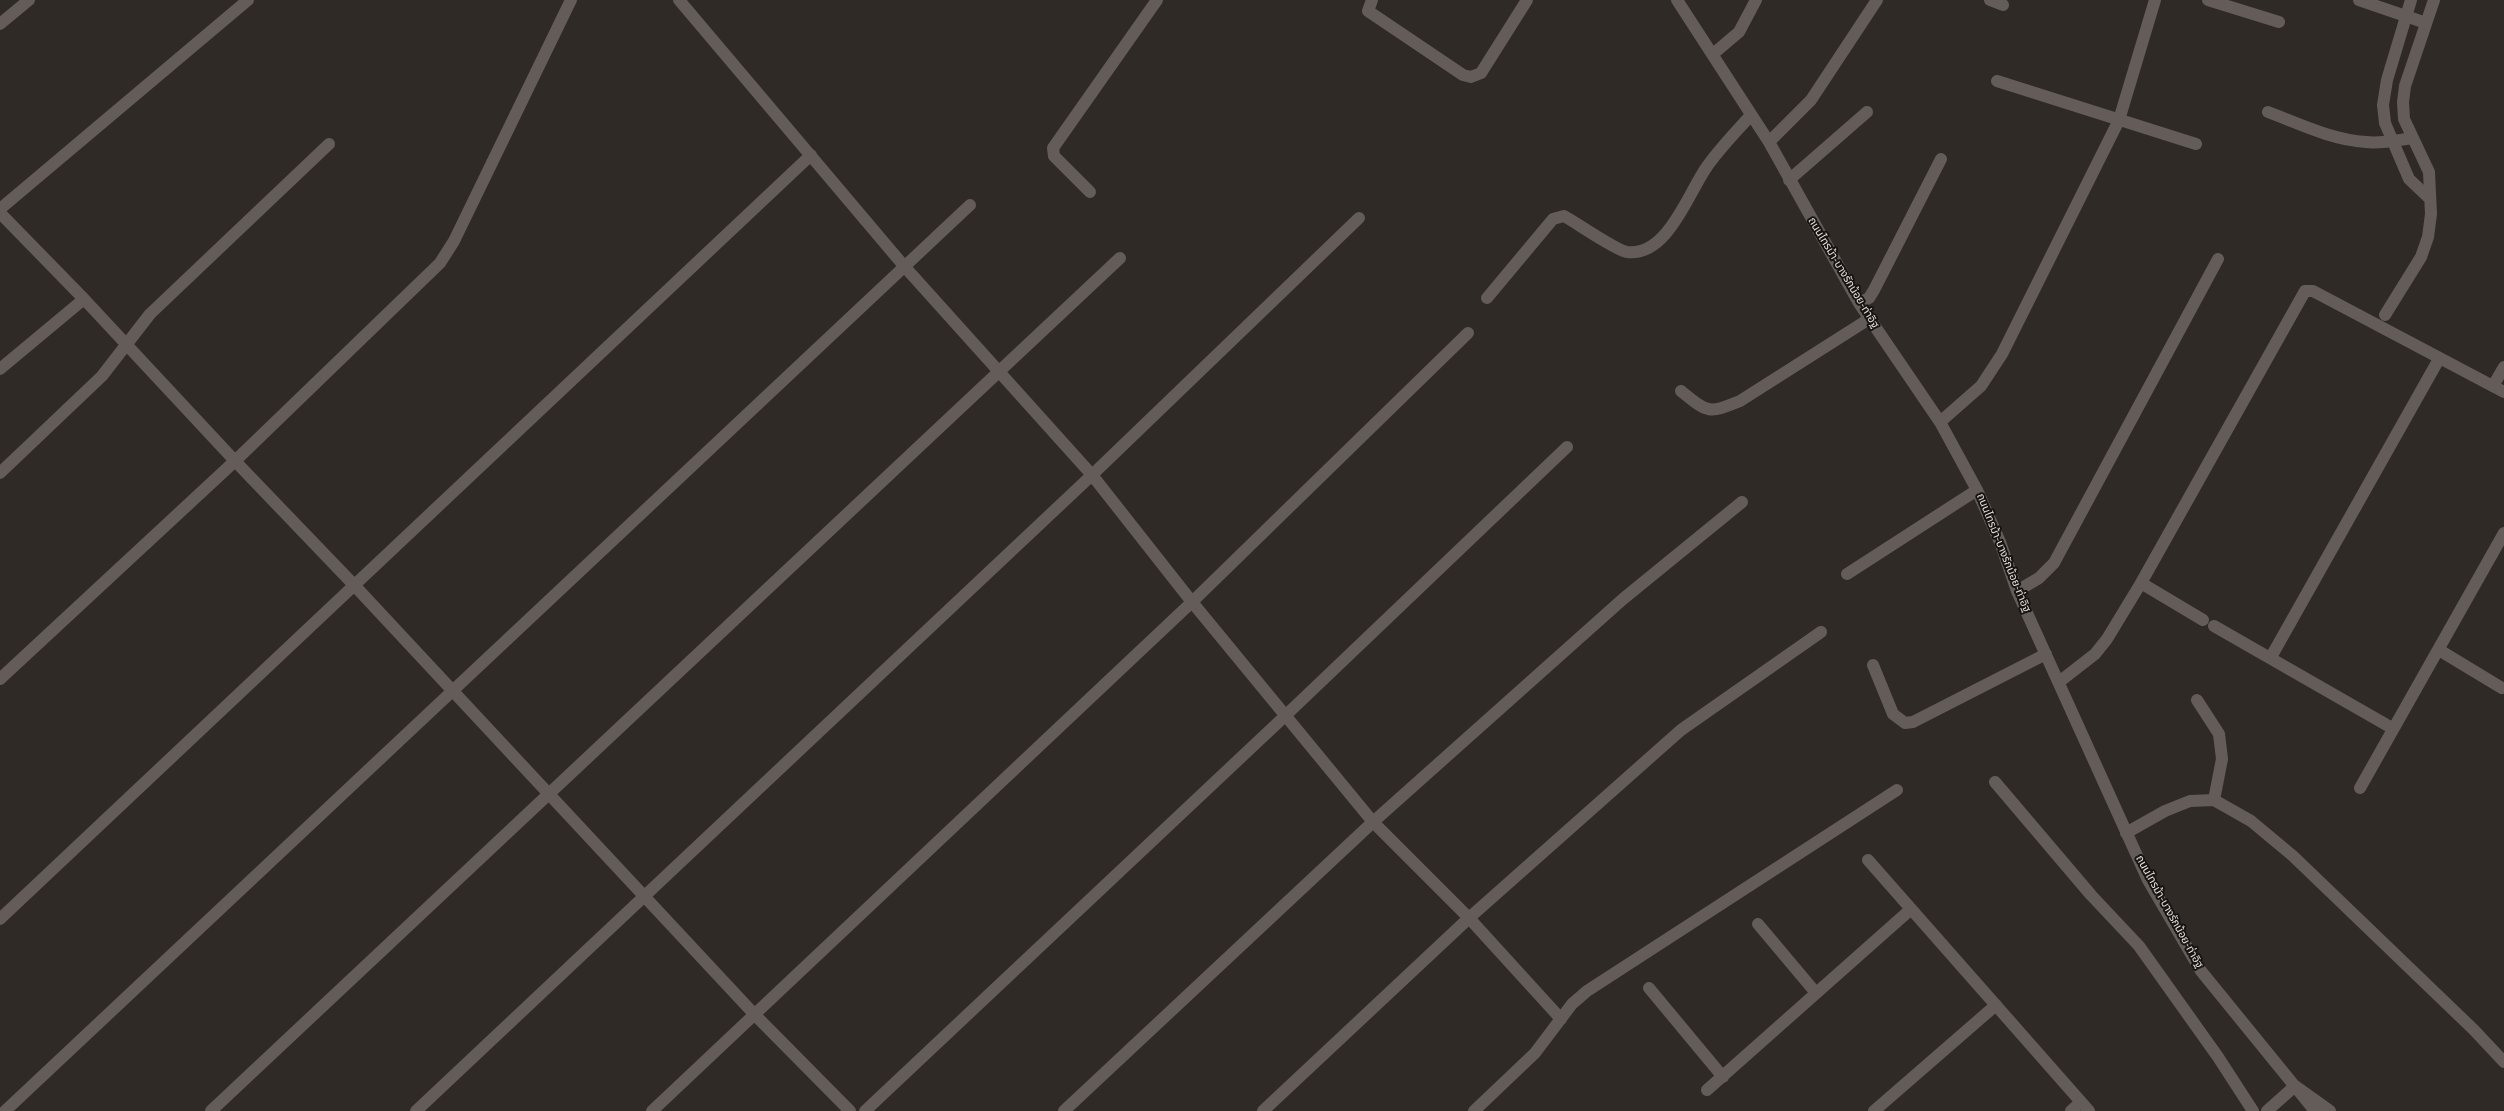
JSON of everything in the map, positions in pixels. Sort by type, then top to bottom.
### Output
[{"type":"street","points":[[0,24],[29,0]]},
{"type":"street","points":[[0,209],[248,0]]},
{"type":"street","points":[[0,680],[235,461],[440,263],[454,241],[571,0]]},
{"type":"street","points":[[678,0],[904,266],[1092,475],[1192,602],[1373,822],[1469,918],[1561,1019]]},
{"type":"street","points":[[1090,192],[1054,156],[1053,148],[1157,0]]},
{"type":"street","points":[[1372,0],[1368,11],[1463,75],[1471,77],[1480,73],[1527,0]]},
{"type":"street","points":[[1713,54],[1739,32],[1756,0]]},
{"type":"street","points":[[1769,142],[1811,100],[1877,0]]},
{"type":"street","points":[[1990,0],[2004,5]]},
{"type":"street","points":[[1940,422],[1981,386],[1990,376],[2119,120],[2155,0]]},
{"type":"street","points":[[2208,0],[2279,22]]},
{"type":"street","points":[[2359,0],[2426,23]]},
{"type":"street","points":[[2411,0],[2387,80],[2383,105],[2385,123],[2409,179],[2428,197]]},
{"type":"street","points":[[2385,315],[2421,257],[2428,236],[2431,214],[2428,197],[2429,172],[2404,119],[2405,86],[2434,0]]},
{"type":"street","name":"ถนนไทรม้า-บางรักน้อย-ท่าอิฐ","points":[[1681,2],[1769,142],[1788,180],[1859,303],[1940,422],[1977,490],[2000,542],[2017,591],[2148,880],[2201,971],[2315,1111]]},
{"type":"street","points":[[1997,80],[2196,144]]},
{"type":"street","points":[[1788,180],[1867,112]]},
{"type":"street","points":[[2268,112],[2326,134],[2354,141],[2368,143],[2413,138]]},
{"type":"street","points":[[1487,298],[1553,219],[1564,216],[1625,252],[1639,252],[1650,247],[1670,228],[1705,168],[1752,115]]},
{"type":"street","points":[[0,472],[88,391],[112,364],[125,344],[150,314],[329,144]]},
{"type":"street","points":[[0,919],[811,156]]},
{"type":"street","points":[[1859,303],[1869,298],[1874,290],[1941,159]]},
{"type":"street","points":[[2409,179],[2429,172]]},
{"type":"street","points":[[5,1111],[970,205]]},
{"type":"street","points":[[0,213],[84,299],[235,461],[354,585],[452,692],[755,1015],[850,1111]]},
{"type":"street","points":[[416,1111],[1092,475],[1359,218]]},
{"type":"street","points":[[211,1111],[547,793],[1120,258]]},
{"type":"street","points":[[2017,591],[2039,578],[2054,563],[2218,258]]},
{"type":"street","points":[[2059,682],[2095,654],[2141,583],[2305,291],[2313,291],[2439,359],[2504,392]]},
{"type":"street","points":[[0,369],[84,299]]},
{"type":"street","points":[[1682,391],[1703,409],[1717,410],[1740,401],[1869,319]]},
{"type":"street","points":[[652,1111],[1192,602],[1468,333]]},
{"type":"street","points":[[2271,657],[2439,359]]},
{"type":"street","points":[[2493,386],[2504,366]]},
{"type":"street","points":[[865,1111],[1285,716],[1567,447]]},
{"type":"street","points":[[1847,574],[1977,490]]},
{"type":"street","points":[[1064,1111],[1373,822],[1623,599],[1742,502]]},
{"type":"street","points":[[2360,788],[2392,728],[2502,540]]},
{"type":"street","points":[[2141,583],[2203,620]]},
{"type":"street","points":[[2214,626],[2271,657],[2392,728]]},
{"type":"street","points":[[1263,1111],[1469,918],[1681,730],[1821,632]]},
{"type":"street","points":[[2439,650],[2502,688]]},
{"type":"street","points":[[1873,665],[1893,714],[1904,723],[1913,722],[2046,654]]},
{"type":"street","points":[[2197,700],[2219,734],[2222,759],[2214,800]]},
{"type":"street","points":[[1995,782],[2091,895],[2139,946],[2238,1087],[2253,1111]]},
{"type":"street","points":[[1474,1111],[1535,1053],[1572,1004],[1587,991],[1897,790]]},
{"type":"street","points":[[2126,833],[2165,811],[2190,802],[2214,800],[2251,820],[2293,856],[2474,1030],[2504,1062]]},
{"type":"street","points":[[1868,860],[1910,910],[1996,1005],[2085,1107],[2071,1111]]},
{"type":"street","points":[[1707,1090],[1910,910]]},
{"type":"street","points":[[1758,924],[1816,993]]},
{"type":"street","points":[[1649,988],[1723,1076]]},
{"type":"street","points":[[1874,1111],[1996,1005]]},
{"type":"street","points":[[2266,1111],[2295,1086],[2330,1111]]}]
